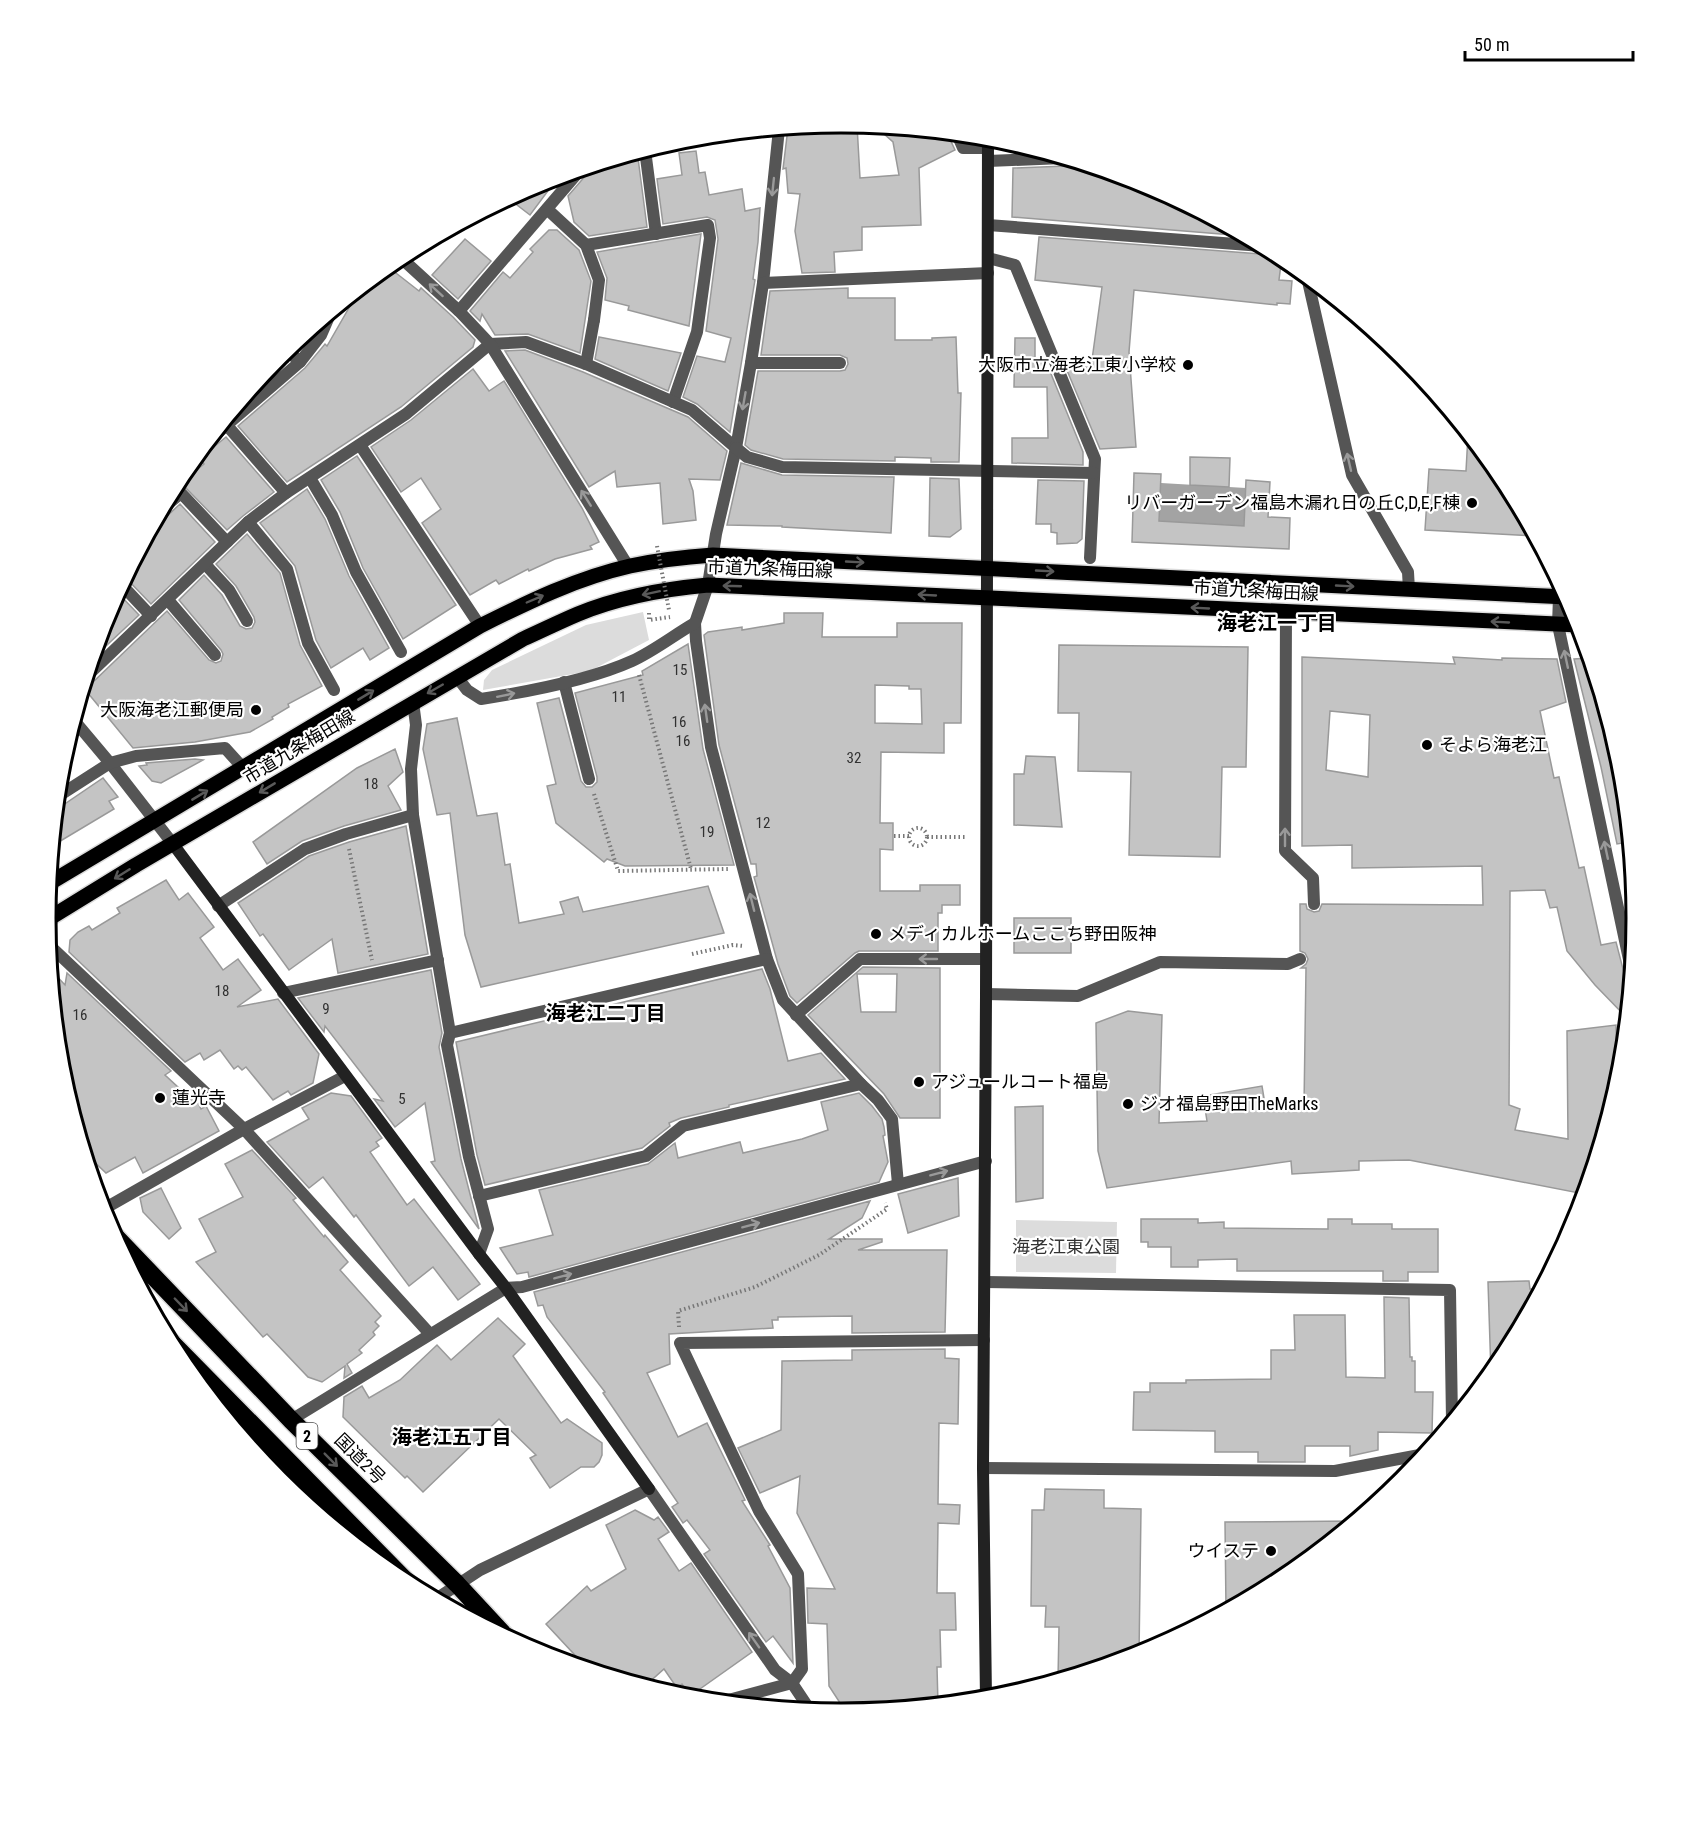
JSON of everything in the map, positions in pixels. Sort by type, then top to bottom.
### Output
[{"type":"highway","name":"国道2号","points":[[130,1252],[291,1420],[457,1584],[491,1621]]},
{"type":"highway","name":"2","points":[[200,1372],[278,1449],[364,1542]]},
{"type":"main road","name":"市道九条梅田線","points":[[57,879],[156,822],[480,626],[532,600],[576,582],[628,566],[713,555],[1556,597]]},
{"type":"main road","name":"市道九条梅田線","points":[[56,914],[523,639],[579,614],[631,597],[675,588],[708,585],[1569,626]]},
{"type":"street","points":[[777,136],[763,283],[751,363],[708,585],[695,623],[696,641],[711,747],[767,959],[783,1000],[861,1084],[879,1100],[892,1119],[898,1184]]},
{"type":"street","points":[[961,143],[963,148],[988,148],[985,598],[986,1161],[983,1468],[986,1689]]},
{"type":"street","points":[[646,158],[656,234]]},
{"type":"street","points":[[459,311],[572,181]]},
{"type":"street","points":[[548,209],[586,245],[599,280],[586,364]]},
{"type":"street","points":[[586,245],[708,225],[710,238],[697,332],[673,402]]},
{"type":"street","points":[[988,225],[1244,245]]},
{"type":"street","points":[[988,258],[1015,266],[1095,459],[1090,558]]},
{"type":"street","points":[[407,263],[459,311],[490,344],[628,566]]},
{"type":"street","points":[[763,283],[988,273]]},
{"type":"street","points":[[1310,289],[1352,475],[1408,572],[1410,590]]},
{"type":"street","points":[[242,410],[300,362],[325,327]]},
{"type":"street","points":[[97,667],[248,522],[286,493],[406,414],[490,344],[526,342],[586,364],[692,410],[747,458],[782,467],[1094,473]]},
{"type":"street","points":[[293,356],[300,362]]},
{"type":"street","points":[[751,363],[840,363]]},
{"type":"street","points":[[228,427],[286,493]]},
{"type":"street","points":[[360,445],[480,626]]},
{"type":"street","points":[[310,478],[332,515],[356,572],[401,652]]},
{"type":"street","points":[[181,493],[227,542]]},
{"type":"street","points":[[248,522],[287,569],[308,643],[334,690]]},
{"type":"street","points":[[205,564],[229,590],[247,621]]},
{"type":"street","points":[[127,590],[151,616]]},
{"type":"street","points":[[168,600],[214,655]]},
{"type":"street","points":[[1561,607],[1558,625],[1625,941]]},
{"type":"street","points":[[1286,612],[1285,851],[1313,878],[1314,904]]},
{"type":"street","points":[[457,677],[467,690],[481,699],[564,682],[609,670],[634,660],[695,623]]},
{"type":"street","points":[[564,682],[589,778]]},
{"type":"street","points":[[413,702],[416,725],[411,769],[413,815],[450,1033],[447,1045],[469,1157],[488,1229],[479,1254]]},
{"type":"street","points":[[79,727],[156,822],[506,1288],[775,1670],[792,1683],[804,1702]]},
{"type":"street","points":[[66,791],[110,763],[136,756],[225,748],[244,769]]},
{"type":"street","points":[[218,906],[305,849],[346,834],[413,815]]},
{"type":"street","points":[[57,952],[244,1129],[430,1334]]},
{"type":"street","points":[[986,994],[1078,996],[1160,962],[1288,964],[1300,958]]},
{"type":"street","points":[[450,1033],[767,959]]},
{"type":"street","points":[[796,1015],[860,959],[986,959]]},
{"type":"street","points":[[283,993],[438,960]]},
{"type":"street","points":[[110,1205],[244,1129],[345,1076]]},
{"type":"street","points":[[479,1196],[646,1156],[683,1126],[861,1084]]},
{"type":"street","points":[[291,1420],[506,1288],[522,1287],[986,1161]]},
{"type":"street","points":[[985,1282],[1450,1290],[1452,1410]]},
{"type":"street","points":[[742,1696],[792,1683],[801,1669],[798,1574],[759,1510],[680,1343],[984,1340]]},
{"type":"street","points":[[268,1455],[278,1449]]},
{"type":"street","points":[[983,1468],[1335,1471],[1412,1457]]},
{"type":"street","points":[[442,1595],[480,1570],[648,1489]]},
{"type":"path","points":[[657,546],[669,610],[648,613],[649,620],[670,617]]},
{"type":"path","points":[[634,660],[691,869]]},
{"type":"path","points":[[589,778],[618,871],[743,868]]},
{"type":"path","points":[[917,828],[926,832],[927,837],[922,846],[916,846],[911,842],[909,836],[911,831],[917,828]]},
{"type":"path","points":[[346,834],[375,973]]},
{"type":"path","points":[[894,836],[909,836]]},
{"type":"path","points":[[927,837],[965,837]]},
{"type":"path","points":[[692,954],[733,945],[743,946],[762,942]]},
{"type":"path","points":[[680,1343],[678,1311],[754,1287],[819,1255],[886,1209],[883,1189]]},
{"type":"green space","points":[[643,612],[649,640],[590,671],[483,690],[484,680],[492,670],[586,625]]},
{"type":"green space","name":"海老江東公園","points":[[1016,1220],[1117,1222],[1116,1273],[1016,1272]]},
{"type":"shaded area","points":[[1161,483],[1246,488],[1244,526],[1159,521]]},
{"type":"building","points":[[857,134],[860,178],[899,175],[893,142],[885,135],[951,141],[955,150],[919,168],[921,225],[862,227],[862,250],[834,252],[835,272],[802,273],[795,231],[800,194],[788,193],[786,168],[783,169],[787,135]]},
{"type":"building","points":[[696,151],[699,173],[705,172],[709,195],[742,189],[745,211],[760,208],[753,279],[755,280],[730,432],[697,404],[683,397],[697,356],[725,362],[731,338],[706,331],[718,239],[715,220],[707,217],[663,224],[657,179],[682,175],[679,153]]},
{"type":"building","points":[[638,160],[647,227],[589,236],[574,222],[568,196],[585,176]]},
{"type":"building","points":[[1064,166],[1093,175],[1141,193],[1226,234],[1012,217],[1013,168]]},
{"type":"building","points":[[549,190],[530,215],[516,204]]},
{"type":"building","points":[[549,230],[557,230],[579,250],[591,281],[580,353],[528,334],[495,335],[482,314],[480,321],[470,311],[503,272],[510,278],[533,252],[530,249]]},
{"type":"building","points":[[701,234],[689,326],[628,310],[629,306],[605,300],[607,278],[597,252]]},
{"type":"building","points":[[1039,237],[1259,254],[1281,268],[1279,280],[1292,281],[1290,304],[1277,303],[1277,305],[1134,290],[1129,352],[1136,447],[1100,449],[1066,368],[1091,367],[1102,287],[1035,280]]},
{"type":"building","points":[[465,239],[491,261],[458,299],[432,275]]},
{"type":"building","points":[[395,272],[419,291],[421,288],[475,340],[473,347],[401,407],[287,482],[238,426],[305,368],[325,344],[327,346],[350,306]]},
{"type":"building","points":[[848,288],[848,298],[895,298],[895,340],[932,340],[932,338],[956,337],[958,393],[961,393],[959,462],[931,462],[931,458],[895,457],[895,461],[783,459],[751,450],[745,445],[758,371],[840,371],[845,370],[848,364],[847,358],[840,355],[761,355],[770,291]]},
{"type":"building","points":[[599,337],[681,353],[668,391],[595,359]]},
{"type":"building","points":[[1015,338],[1035,338],[1035,362],[1046,362],[1046,369],[1049,369],[1083,452],[1083,465],[1012,463],[1012,438],[1048,438],[1047,387],[1014,387]]},
{"type":"building","points":[[525,350],[688,417],[727,451],[720,480],[689,479],[693,491],[696,520],[663,524],[660,483],[617,487],[615,471],[589,487],[505,351]]},
{"type":"building","points":[[473,369],[489,391],[504,381],[582,508],[599,542],[590,546],[592,549],[555,559],[529,571],[528,569],[499,584],[496,580],[470,595],[422,523],[441,509],[421,478],[401,492],[371,447],[411,420]]},
{"type":"building","points":[[226,437],[274,492],[227,530],[185,487],[196,470],[204,464],[202,462],[212,448]]},
{"type":"building","name":"リバーガーデン福島木漏れ日の丘C,D,E,F棟","points":[[1467,446],[1493,482],[1525,536],[1425,530],[1429,469],[1466,471]]},
{"type":"building","points":[[357,456],[456,605],[403,639],[363,568],[340,512],[321,480]]},
{"type":"building","points":[[1190,457],[1230,458],[1229,487],[1190,485]]},
{"type":"building","points":[[741,463],[782,475],[894,477],[891,533],[727,525]]},
{"type":"building","points":[[1134,473],[1161,474],[1159,521],[1244,526],[1246,480],[1270,482],[1268,517],[1290,518],[1289,549],[1132,542]]},
{"type":"building","points":[[930,478],[959,479],[961,529],[950,537],[929,536]]},
{"type":"building","points":[[1038,480],[1084,481],[1082,539],[1077,543],[1057,544],[1057,533],[1051,532],[1051,524],[1036,524]]},
{"type":"building","points":[[307,489],[325,519],[349,576],[389,648],[370,660],[363,648],[331,668],[316,640],[295,566],[260,523]]},
{"type":"building","points":[[180,504],[215,542],[151,604],[131,583],[166,517]]},
{"type":"building","points":[[247,534],[280,573],[300,645],[322,686],[288,704],[289,707],[272,717],[273,719],[250,732],[195,742],[133,748],[89,694],[92,682],[167,611],[209,660],[216,663],[221,661],[223,654],[221,650],[179,600],[204,575],[222,595],[240,626],[246,629],[252,628],[255,622],[254,617],[236,586],[216,564]]},
{"type":"building","points":[[124,599],[139,615],[104,648]]},
{"type":"building","points":[[784,613],[823,613],[822,637],[897,637],[897,623],[962,623],[961,723],[944,723],[944,753],[881,752],[880,823],[893,823],[893,850],[880,849],[880,891],[920,891],[920,885],[960,885],[960,905],[942,905],[942,913],[938,913],[938,951],[859,951],[797,1003],[790,996],[778,964],[754,877],[757,876],[756,864],[751,864],[719,745],[704,635],[708,632],[742,627],[742,630],[784,623]],"holes":[[[875,685],[909,686],[909,689],[921,689],[922,724],[875,723]]]},
{"type":"building","points":[[688,644],[703,749],[734,865],[625,866],[607,859],[604,862],[556,823],[547,786],[556,784],[537,703],[559,698],[581,781],[586,787],[592,787],[597,782],[597,777],[575,693],[643,675],[642,671]]},
{"type":"building","points":[[1059,645],[1248,647],[1246,767],[1222,767],[1220,857],[1129,855],[1131,772],[1078,771],[1079,713],[1058,713]]},
{"type":"building","points":[[1302,657],[1455,664],[1453,657],[1502,660],[1502,658],[1557,659],[1566,702],[1540,711],[1554,778],[1559,777],[1579,868],[1584,867],[1601,945],[1616,942],[1624,972],[1620,1011],[1567,951],[1557,907],[1550,908],[1545,890],[1510,891],[1509,1105],[1520,1109],[1515,1130],[1568,1139],[1567,1031],[1616,1025],[1610,1071],[1599,1121],[1576,1192],[1409,1160],[1359,1161],[1359,1170],[1292,1174],[1291,1161],[1107,1188],[1098,1151],[1096,1023],[1128,1011],[1162,1015],[1159,1123],[1207,1121],[1203,1096],[1262,1086],[1266,1110],[1304,1106],[1306,968],[1301,968],[1308,959],[1305,953],[1300,951],[1300,904],[1306,904],[1307,909],[1314,912],[1319,911],[1322,904],[1483,905],[1482,866],[1352,868],[1352,845],[1302,846]],"holes":[[[1330,711],[1370,715],[1368,777],[1326,770]]]},
{"type":"building","points":[[1574,659],[1581,659],[1599,715],[1610,765],[1622,843],[1617,844],[1601,767]]},
{"type":"building","points":[[457,718],[477,816],[497,813],[505,865],[510,864],[519,923],[564,914],[560,902],[578,897],[583,912],[708,886],[724,933],[481,987],[465,935],[450,813],[437,815],[423,749],[427,724]]},
{"type":"building","points":[[395,749],[403,772],[388,786],[401,810],[302,841],[267,864],[253,842],[357,768]]},
{"type":"building","points":[[1026,756],[1055,757],[1062,827],[1014,825],[1014,774],[1024,774]]},
{"type":"building","points":[[203,760],[161,783],[152,781],[139,766],[147,765],[146,763]]},
{"type":"building","points":[[103,778],[118,797],[109,801],[114,809],[59,842],[64,805]]},
{"type":"building","points":[[406,826],[428,954],[338,973],[332,939],[289,970],[263,934],[260,936],[238,903],[309,856]]},
{"type":"building","points":[[166,880],[179,900],[188,893],[214,927],[200,938],[223,970],[238,959],[261,990],[237,1007],[278,999],[319,1054],[313,1083],[291,1095],[288,1091],[273,1100],[246,1067],[242,1070],[238,1066],[234,1069],[220,1050],[204,1060],[200,1053],[185,1062],[69,952],[70,940],[78,932],[89,926],[92,930],[120,913],[117,908]]},
{"type":"building","points":[[1014,918],[1071,918],[1071,953],[1014,953]]},
{"type":"building","points":[[863,967],[940,968],[940,1118],[900,1118],[884,1094],[808,1015]],"holes":[[[857,974],[897,974],[896,1012],[861,1012]]]},
{"type":"building","points":[[762,969],[770,989],[788,1061],[821,1053],[845,1079],[681,1118],[669,1123],[670,1126],[642,1148],[485,1185],[477,1155],[456,1042]]},
{"type":"building","points":[[431,970],[442,1033],[439,1047],[461,1159],[479,1229],[431,1162],[435,1161],[425,1103],[395,1127],[374,1099],[383,1101],[325,1026],[324,1032],[298,998]]},
{"type":"building","points":[[67,973],[171,1071],[165,1075],[191,1099],[195,1097],[201,1109],[206,1106],[219,1131],[143,1173],[135,1157],[106,1173],[95,1162],[82,1121],[71,1071],[62,1020],[58,977],[65,985]]},
{"type":"building","points":[[331,1093],[351,1096],[382,1138],[376,1142],[379,1146],[370,1152],[407,1205],[414,1199],[480,1284],[458,1300],[433,1267],[409,1286],[356,1215],[354,1217],[323,1177],[309,1188],[267,1142],[309,1119],[302,1108]]},
{"type":"building","points":[[859,1093],[882,1119],[884,1127],[885,1135],[883,1136],[888,1162],[879,1182],[529,1277],[528,1272],[517,1274],[500,1248],[553,1235],[539,1190],[648,1164],[675,1143],[678,1158],[740,1142],[743,1153],[802,1139],[828,1130],[821,1102]]},
{"type":"building","points":[[1043,1106],[1043,1198],[1016,1202],[1015,1107]]},
{"type":"building","points":[[252,1150],[296,1198],[293,1200],[348,1262],[340,1270],[381,1316],[375,1322],[379,1326],[373,1332],[375,1335],[359,1350],[362,1353],[347,1364],[352,1373],[344,1378],[345,1366],[322,1382],[308,1377],[267,1334],[263,1337],[196,1262],[216,1252],[199,1219],[243,1197],[225,1164]]},
{"type":"building","points":[[958,1178],[959,1216],[908,1233],[898,1194]]},
{"type":"building","points":[[161,1188],[181,1228],[169,1239],[143,1212],[140,1198]]},
{"type":"building","points":[[870,1201],[862,1218],[829,1239],[882,1239],[882,1242],[858,1250],[947,1250],[945,1332],[852,1333],[852,1316],[778,1317],[778,1320],[772,1320],[773,1328],[669,1334],[670,1364],[647,1373],[678,1437],[707,1423],[745,1500],[742,1501],[770,1545],[768,1546],[790,1588],[793,1663],[773,1636],[766,1642],[704,1554],[710,1550],[687,1520],[683,1523],[672,1507],[678,1503],[603,1393],[605,1392],[547,1317],[543,1305],[538,1306],[534,1292]]},
{"type":"building","points":[[1141,1219],[1198,1219],[1198,1223],[1224,1222],[1224,1228],[1328,1229],[1328,1219],[1352,1219],[1352,1224],[1392,1224],[1392,1229],[1438,1229],[1438,1272],[1408,1272],[1408,1281],[1383,1281],[1383,1271],[1237,1271],[1237,1259],[1198,1260],[1198,1267],[1171,1267],[1171,1247],[1148,1247],[1148,1242],[1141,1242]]},
{"type":"building","points":[[1529,1281],[1530,1289],[1532,1289],[1490,1358],[1488,1282]]},
{"type":"building","points":[[1384,1297],[1409,1298],[1410,1357],[1412,1361],[1415,1361],[1415,1392],[1433,1392],[1432,1433],[1378,1432],[1378,1450],[1350,1456],[1350,1446],[1305,1446],[1305,1462],[1258,1462],[1258,1452],[1215,1452],[1215,1431],[1133,1430],[1134,1392],[1150,1392],[1150,1383],[1186,1383],[1186,1380],[1271,1379],[1271,1350],[1295,1350],[1294,1315],[1345,1315],[1346,1377],[1385,1378]]},
{"type":"building","points":[[498,1318],[525,1344],[513,1356],[561,1423],[567,1419],[602,1443],[602,1455],[599,1462],[594,1467],[581,1467],[550,1488],[530,1458],[536,1455],[499,1419],[423,1492],[407,1476],[405,1478],[343,1417],[344,1397],[362,1386],[369,1398],[400,1380],[437,1345],[451,1360]]},
{"type":"building","points":[[945,1349],[945,1358],[959,1359],[958,1424],[939,1423],[938,1504],[960,1505],[959,1524],[938,1523],[937,1593],[955,1593],[956,1630],[940,1630],[941,1667],[937,1667],[938,1697],[840,1703],[829,1686],[827,1624],[808,1623],[807,1588],[835,1589],[797,1513],[800,1476],[760,1493],[738,1448],[781,1430],[782,1361],[852,1360],[852,1350]]},
{"type":"building","points":[[1045,1489],[1104,1490],[1104,1508],[1141,1509],[1139,1644],[1058,1672],[1059,1627],[1045,1627],[1046,1606],[1031,1606],[1032,1510],[1044,1510]]},
{"type":"building","points":[[635,1510],[654,1520],[658,1517],[669,1532],[658,1539],[679,1571],[691,1563],[752,1652],[699,1690],[684,1687],[682,1684],[675,1685],[664,1669],[652,1680],[576,1657],[546,1624],[587,1586],[591,1591],[626,1569],[606,1525]]},
{"type":"building","name":"ウイステ","points":[[1342,1521],[1277,1571],[1226,1602],[1225,1522]]},
{"type":"place","name":"大阪市立海老江東小学校","points":[[1188,365]]},
{"type":"place","name":"リバーガーデン福島木漏れ日の丘C,D,E,F棟","points":[[1472,503]]},
{"type":"place","name":"大阪海老江郵便局","points":[[256,710]]},
{"type":"place","name":"そよら海老江","points":[[1427,745]]},
{"type":"place","name":"メディカルホームここち野田阪神","points":[[876,934]]},
{"type":"place","name":"アジュールコート福島","points":[[919,1082]]},
{"type":"place","name":"蓮光寺","points":[[160,1098]]},
{"type":"place","name":"ジオ福島野田TheMarks","points":[[1128,1104]]},
{"type":"place","name":"ウイステ","points":[[1271,1551]]},
{"type":"district","name":"海老江一丁目","points":[[1277,623]]},
{"type":"district","name":"海老江二丁目","points":[[606,1013]]},
{"type":"district","name":"海老江五丁目","points":[[452,1437]]}]
